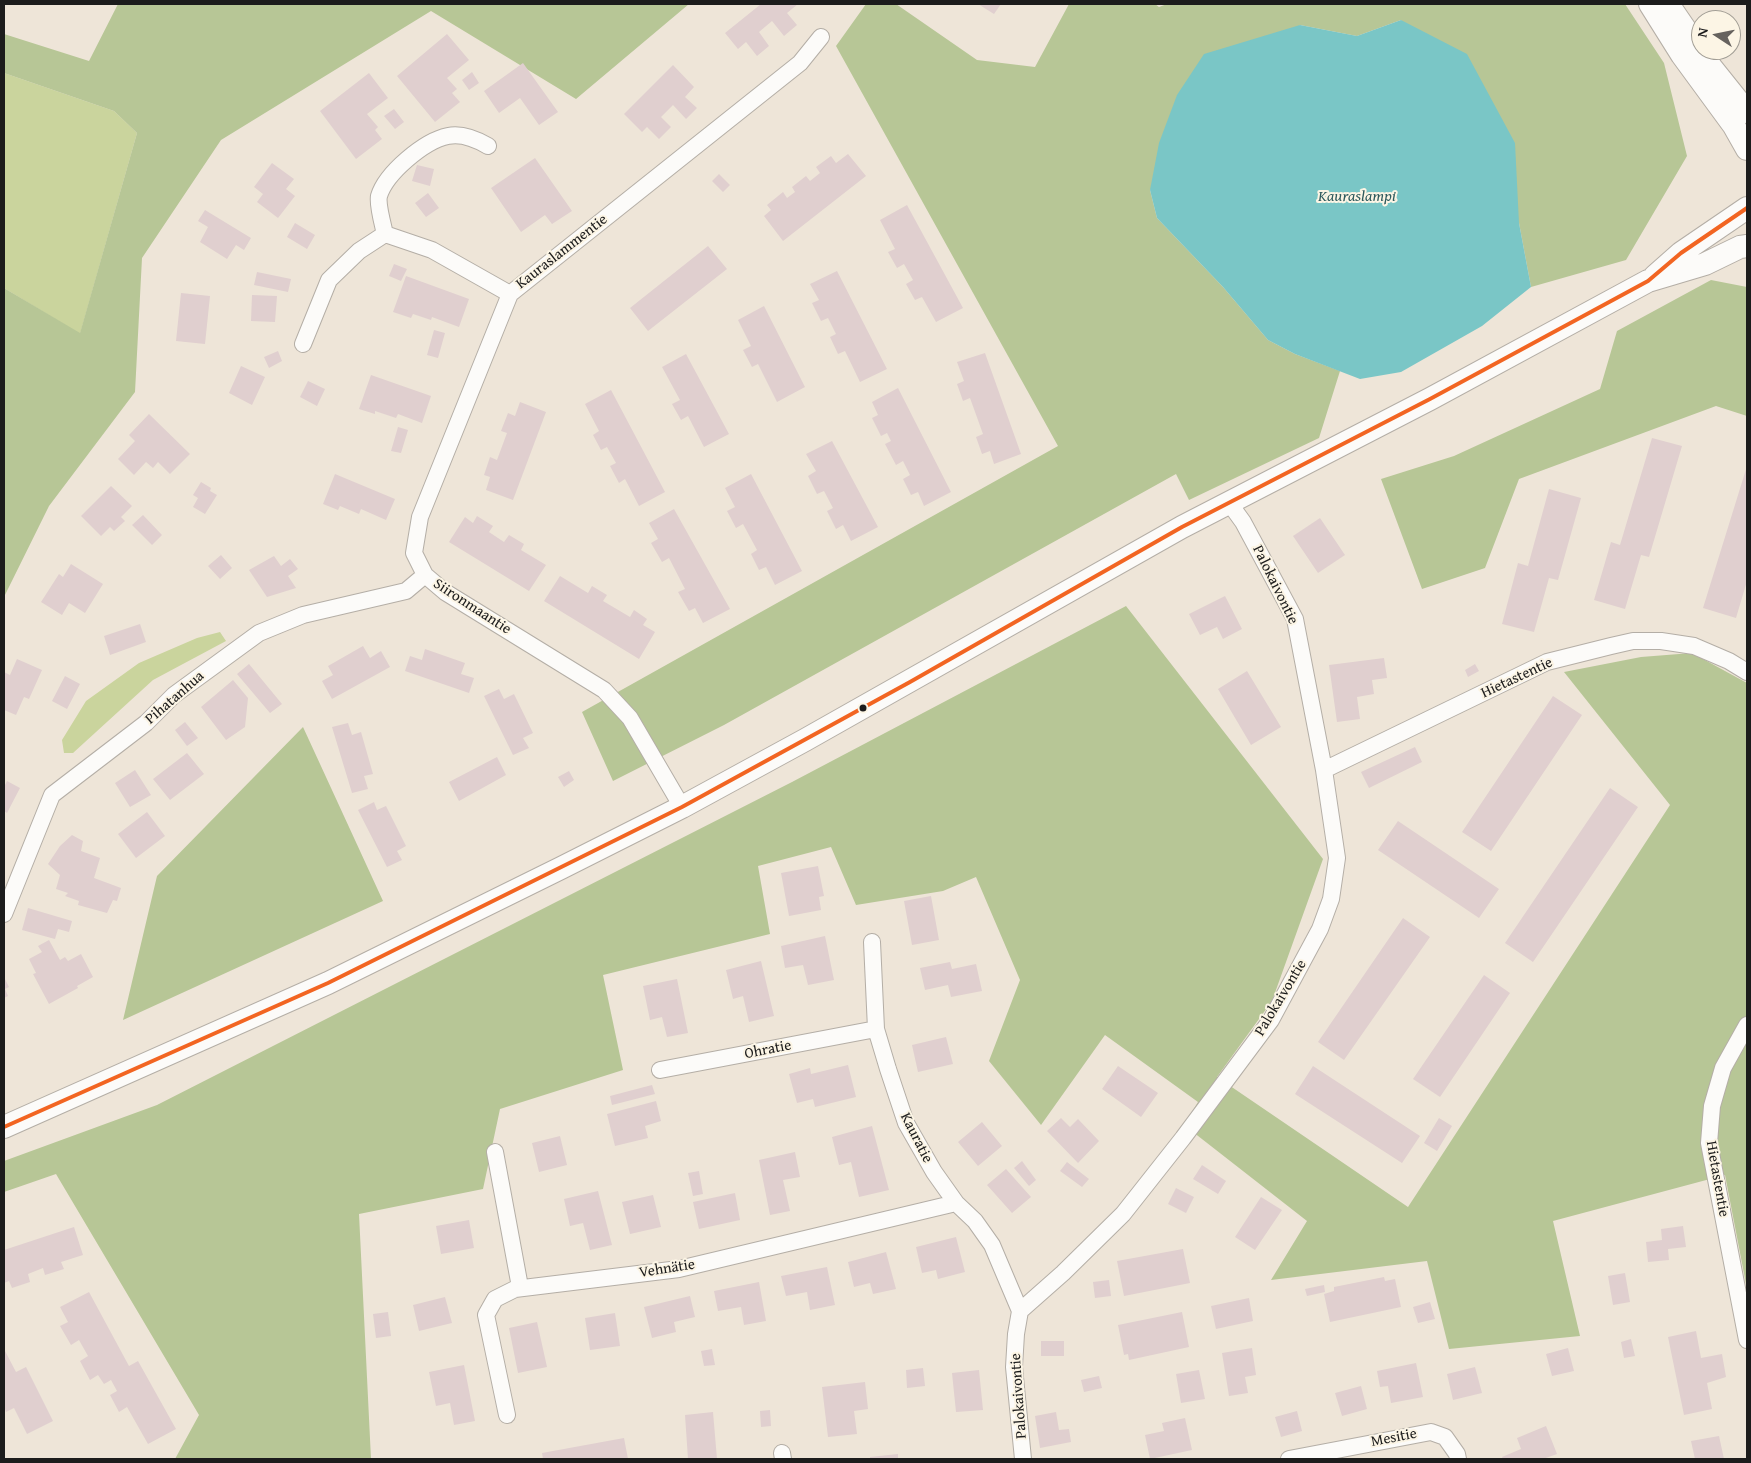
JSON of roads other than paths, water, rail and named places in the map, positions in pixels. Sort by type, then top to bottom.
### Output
[{"type":"main road","points":[[1650,4],[1682,55],[1734,126],[1747,149]]},
{"type":"main road","points":[[1668,4],[1711,67],[1747,112]]},
{"type":"main road","points":[[1648,282],[1681,253],[1747,208]]},
{"type":"main road","points":[[4,1127],[328,982],[682,807],[910,682],[1174,532],[1430,399],[1648,282],[1705,264],[1740,247],[1747,246]]},
{"type":"street","name":"Kauraslammentie","points":[[425,575],[414,553],[420,517],[510,294],[800,63],[821,36]]},
{"type":"street","points":[[385,234],[378,198],[386,179],[417,150],[448,136],[472,137],[488,146]]},
{"type":"street","points":[[385,234],[432,250],[510,294]]},
{"type":"street","points":[[303,344],[328,280],[359,251],[385,234]]},
{"type":"street","name":"Palokaivontie","points":[[1024,1459],[1014,1367],[1016,1334],[1020,1311],[1063,1273],[1123,1214],[1271,1020],[1320,930],[1331,899],[1337,858],[1324,770],[1295,619],[1243,522],[1230,504]]},
{"type":"street","name":"Siironmaantie","points":[[425,575],[445,592],[604,690],[630,718],[682,807]]},
{"type":"street","name":"Pihatanhua","points":[[4,914],[52,795],[146,723],[174,695],[259,632],[303,615],[406,591],[425,575]]},
{"type":"street","name":"Hietastentie","points":[[1324,770],[1547,662],[1611,646],[1633,641],[1661,641],[1694,646],[1729,661],[1747,672]]},
{"type":"street","name":"Kauratie","points":[[872,942],[876,1029],[906,1123],[934,1172],[956,1203],[975,1221],[992,1245],[1020,1311]]},
{"type":"street","name":"Hietastentie","points":[[1747,1025],[1722,1068],[1712,1106],[1709,1143],[1747,1340]]},
{"type":"street","name":"Ohratie","points":[[660,1070],[876,1029]]},
{"type":"street","points":[[495,1152],[520,1288]]},
{"type":"street","name":"Vehnätie","points":[[507,1415],[486,1315],[496,1299],[520,1288],[679,1269],[956,1203]]},
{"type":"street","name":"Mesitie","points":[[1289,1459],[1431,1432],[1445,1437],[1457,1454],[1458,1459]]},
{"type":"water","name":"Kauraslampi","points":[[1401,20],[1467,54],[1515,143],[1519,223],[1531,287],[1482,326],[1401,372],[1360,379],[1295,354],[1268,340],[1223,287],[1157,218],[1150,190],[1159,143],[1177,95],[1204,54],[1300,25],[1357,36]]}]
